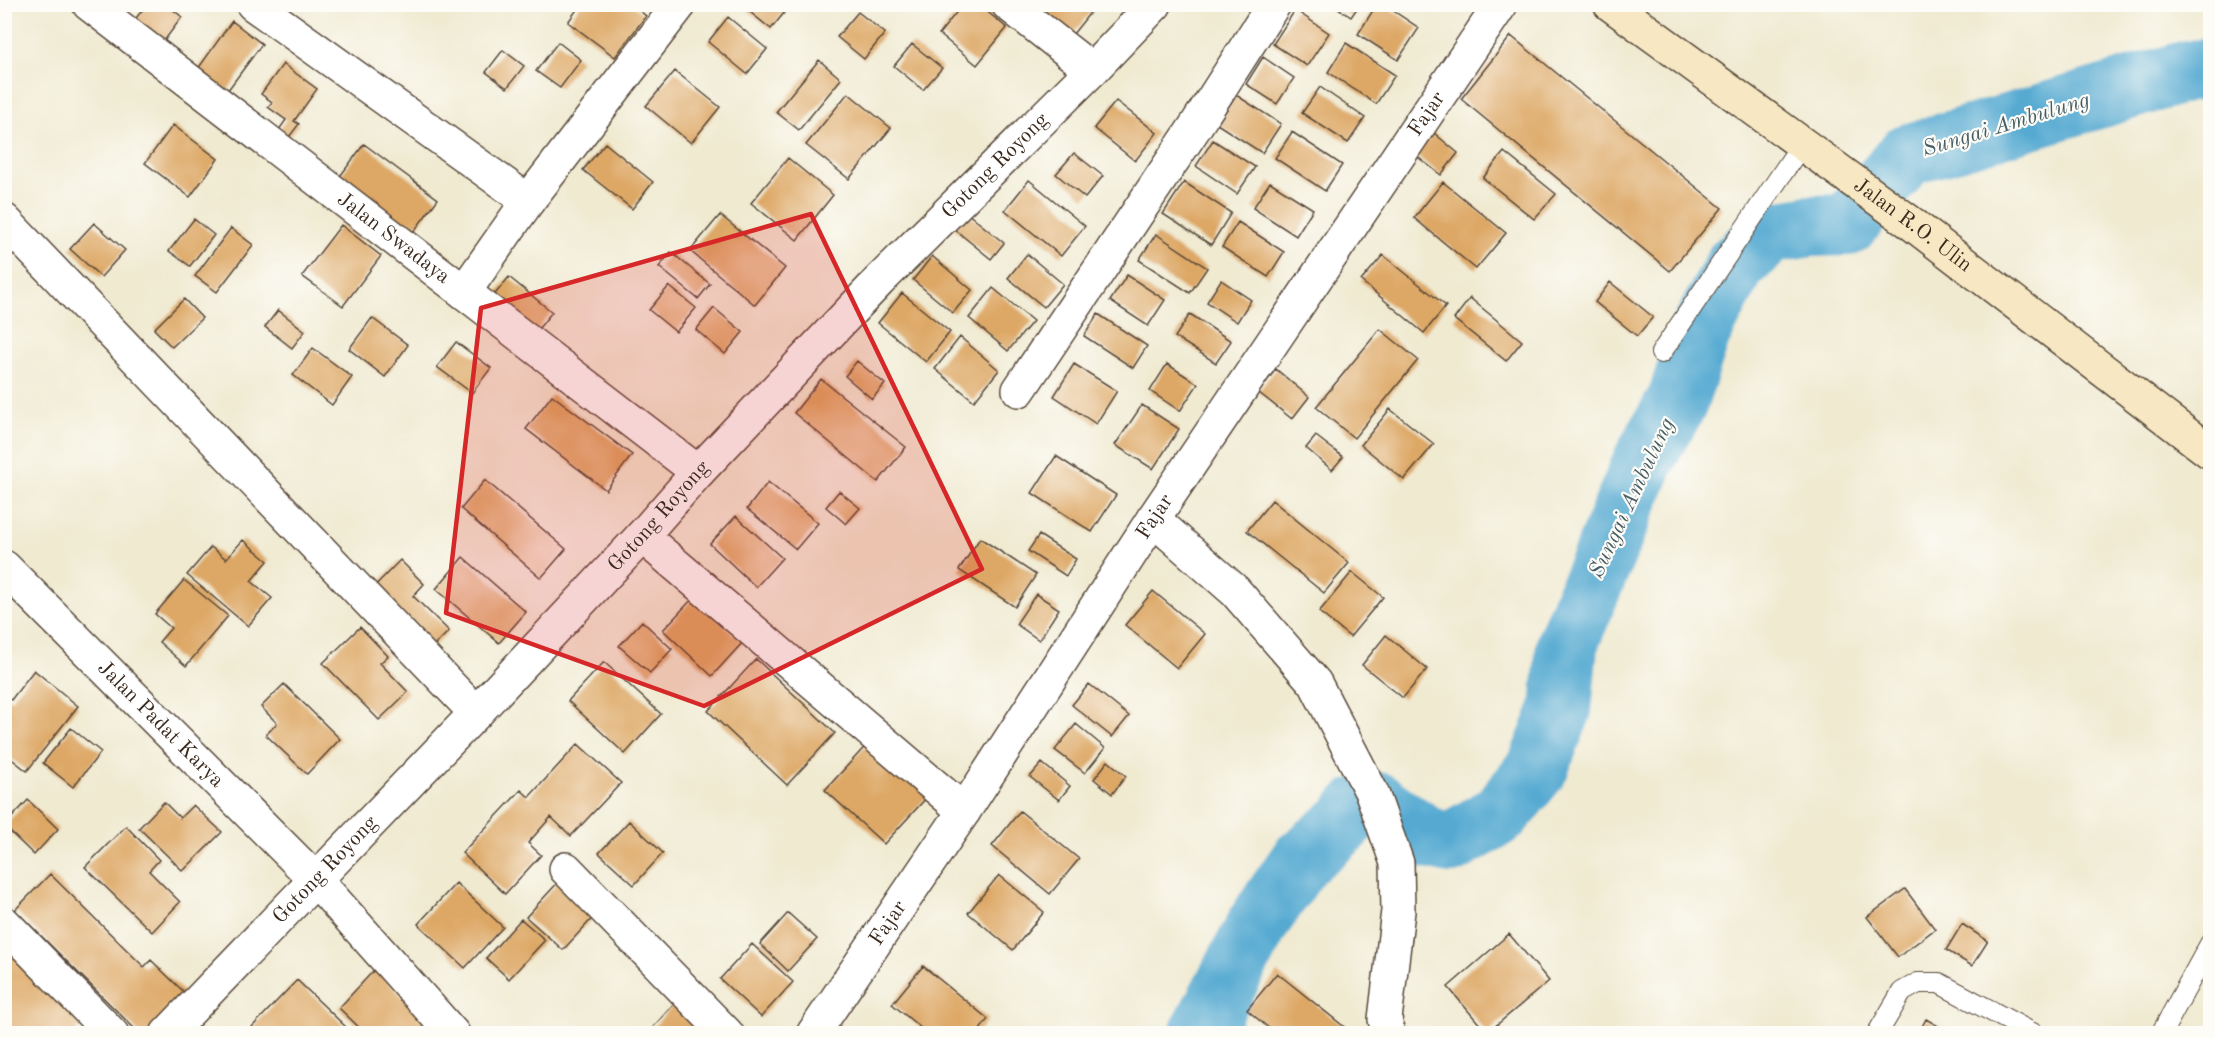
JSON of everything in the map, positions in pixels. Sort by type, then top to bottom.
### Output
[{"type":"main road","name":"Jalan R.O. Ulin","points":[[1610,4],[2204,440]]},
{"type":"street","name":"Jalan Swadaya","points":[[89,4],[698,472]]},
{"type":"street","points":[[253,4],[528,201]]},
{"type":"street","points":[[464,292],[528,201],[680,4]]},
{"type":"street","points":[[1008,4],[1092,70]]},
{"type":"street","name":"Gotong Royong","points":[[167,1034],[476,712],[880,280],[1092,70],[1155,4]]},
{"type":"street","points":[[1019,390],[1274,4]]},
{"type":"street","name":"Fajar","points":[[813,1034],[964,811],[1153,519],[1501,4]]},
{"type":"street","points":[[4,220],[476,712]]},
{"type":"street","points":[[1153,519],[1235,591],[1315,683],[1372,793],[1397,863],[1398,911],[1385,1018],[1388,1034]]},
{"type":"street","points":[[642,536],[964,811]]},
{"type":"street","name":"Jalan Padat Karya","points":[[4,567],[316,880],[453,1034]]},
{"type":"street","points":[[566,869],[727,1034]]},
{"type":"street","points":[[4,923],[112,1034]]},
{"type":"lane","points":[[1661,352],[1802,144]]},
{"type":"lane","points":[[2161,1034],[2211,944]]},
{"type":"lane","points":[[1876,1034],[1902,992],[1918,983],[1939,983],[2034,1034]]},
{"type":"highlighted area","points":[[811,214],[982,569],[704,706],[446,613],[481,308]]},
{"type":"building","points":[[147,4],[166,4],[182,17],[158,49],[129,27]]},
{"type":"building","points":[[581,4],[631,4],[646,16],[615,57],[568,22]]},
{"type":"building","points":[[740,4],[773,4],[784,13],[771,29]]},
{"type":"building","points":[[963,4],[978,4],[1007,28],[977,65],[939,34]]},
{"type":"building","points":[[1027,4],[1097,4],[1069,39]]},
{"type":"building","points":[[1332,4],[1360,4],[1351,17]]},
{"type":"building","points":[[1377,4],[1383,4],[1419,28],[1398,60],[1358,34]]},
{"type":"building","points":[[1295,10],[1329,33],[1307,66],[1273,44]]},
{"type":"building","points":[[858,12],[885,33],[864,59],[837,37]]},
{"type":"building","points":[[728,17],[767,49],[747,74],[708,42]]},
{"type":"building","points":[[232,21],[262,44],[225,94],[195,73]]},
{"type":"building","points":[[1511,36],[1722,208],[1670,271],[1461,99]]},
{"type":"building","points":[[558,42],[581,60],[560,88],[536,71]]},
{"type":"building","points":[[1346,43],[1395,75],[1376,104],[1328,72]]},
{"type":"building","points":[[912,44],[942,68],[923,90],[894,66]]},
{"type":"building","points":[[503,50],[524,66],[507,88],[486,72]]},
{"type":"building","points":[[1263,57],[1294,78],[1277,104],[1246,84]]},
{"type":"building","points":[[819,60],[841,79],[799,130],[776,112]]},
{"type":"building","points":[[283,64],[317,89],[294,121],[299,124],[286,141],[276,134],[286,120],[268,107],[272,102],[261,94]]},
{"type":"building","points":[[675,71],[720,107],[691,143],[646,106]]},
{"type":"building","points":[[1320,87],[1365,118],[1348,143],[1302,113]]},
{"type":"building","points":[[848,93],[891,128],[849,179],[806,145]]},
{"type":"building","points":[[1236,95],[1281,124],[1262,153],[1217,124]]},
{"type":"building","points":[[1116,101],[1157,133],[1135,161],[1094,128]]},
{"type":"building","points":[[173,125],[218,159],[190,197],[145,163]]},
{"type":"building","points":[[1428,128],[1458,153],[1441,175],[1410,151]]},
{"type":"building","points":[[1292,132],[1342,165],[1325,191],[1275,158]]},
{"type":"building","points":[[1213,140],[1255,167],[1237,194],[1196,166]]},
{"type":"building","points":[[605,143],[653,182],[632,209],[583,170]]},
{"type":"building","points":[[364,144],[438,199],[409,238],[335,183]]},
{"type":"building","points":[[1504,152],[1556,194],[1534,219],[1483,178]]},
{"type":"building","points":[[1074,153],[1103,176],[1085,198],[1056,174]]},
{"type":"building","points":[[788,158],[833,195],[797,240],[751,203]]},
{"type":"building","points":[[1029,180],[1085,226],[1061,256],[1005,210]]},
{"type":"building","points":[[1184,182],[1231,213],[1211,245],[1163,214]]},
{"type":"building","points":[[1270,182],[1313,209],[1296,236],[1253,208]]},
{"type":"building","points":[[1443,182],[1506,233],[1476,269],[1414,218]]},
{"type":"building","points":[[967,213],[1004,243],[991,259],[954,229]]},
{"type":"building","points":[[720,215],[785,268],[755,305],[690,251]]},
{"type":"building","points":[[194,219],[214,235],[190,266],[169,251]]},
{"type":"building","points":[[1238,222],[1284,252],[1268,277],[1222,247]]},
{"type":"building","points":[[94,223],[125,250],[101,277],[70,249]]},
{"type":"building","points":[[341,225],[381,256],[343,306],[302,276]]},
{"type":"building","points":[[231,228],[253,245],[217,292],[195,276]]},
{"type":"building","points":[[1156,234],[1207,268],[1190,293],[1139,260]]},
{"type":"building","points":[[671,252],[710,284],[698,299],[659,267]]},
{"type":"building","points":[[1027,254],[1063,284],[1044,307],[1008,278]]},
{"type":"building","points":[[1383,255],[1446,306],[1424,333],[1361,281]]},
{"type":"building","points":[[932,256],[972,290],[953,313],[913,280]]},
{"type":"building","points":[[1127,275],[1165,300],[1148,326],[1110,301]]},
{"type":"building","points":[[509,277],[552,312],[530,339],[487,304]]},
{"type":"building","points":[[1221,280],[1251,300],[1237,322],[1207,302]]},
{"type":"building","points":[[1610,282],[1653,317],[1637,336],[1595,302]]},
{"type":"building","points":[[669,286],[696,308],[676,332],[649,310]]},
{"type":"building","points":[[993,288],[1033,321],[1008,351],[969,318]]},
{"type":"building","points":[[902,293],[950,332],[926,362],[878,323]]},
{"type":"building","points":[[1470,298],[1522,341],[1506,361],[1454,319]]},
{"type":"building","points":[[184,299],[202,318],[172,347],[154,329]]},
{"type":"building","points":[[714,308],[743,332],[725,354],[696,330]]},
{"type":"building","points":[[278,310],[305,331],[292,348],[265,327]]},
{"type":"building","points":[[1098,314],[1147,346],[1133,368],[1084,336]]},
{"type":"building","points":[[1190,314],[1231,341],[1216,363],[1175,337]]},
{"type":"building","points":[[372,318],[408,345],[385,377],[349,349]]},
{"type":"building","points":[[1380,329],[1418,360],[1354,438],[1316,407]]},
{"type":"building","points":[[960,337],[999,370],[974,401],[935,369]]},
{"type":"building","points":[[456,342],[491,368],[472,393],[437,367]]},
{"type":"building","points":[[313,348],[352,377],[332,405],[293,375]]},
{"type":"building","points":[[857,361],[885,384],[872,399],[845,376]]},
{"type":"building","points":[[1074,364],[1117,391],[1096,424],[1054,396]]},
{"type":"building","points":[[1167,364],[1198,384],[1180,411],[1150,391]]},
{"type":"building","points":[[1276,369],[1309,397],[1292,419],[1258,392]]},
{"type":"building","points":[[821,379],[906,447],[878,482],[794,413]]},
{"type":"building","points":[[552,395],[632,455],[606,490],[526,429]]},
{"type":"building","points":[[1142,405],[1179,429],[1153,469],[1115,445]]},
{"type":"building","points":[[1390,409],[1434,444],[1404,480],[1361,445]]},
{"type":"building","points":[[1316,436],[1343,457],[1332,470],[1306,448]]},
{"type":"building","points":[[1056,456],[1116,495],[1092,532],[1032,493]]},
{"type":"building","points":[[485,480],[566,549],[541,578],[461,509]]},
{"type":"building","points":[[768,482],[818,523],[796,549],[747,509]]},
{"type":"building","points":[[839,491],[860,508],[846,524],[826,507]]},
{"type":"building","points":[[1272,500],[1349,563],[1324,593],[1247,531]]},
{"type":"building","points":[[736,516],[782,558],[756,587],[710,544]]},
{"type":"building","points":[[1039,535],[1076,559],[1066,576],[1028,551]]},
{"type":"building","points":[[980,538],[1036,575],[1015,607],[959,570]]},
{"type":"building","points":[[243,540],[268,561],[251,581],[272,598],[248,626],[187,575],[211,547],[226,559]]},
{"type":"building","points":[[463,557],[526,612],[499,643],[436,589]]},
{"type":"building","points":[[400,560],[424,584],[413,596],[449,631],[429,651],[369,592]]},
{"type":"building","points":[[1352,572],[1383,597],[1350,637],[1319,612]]},
{"type":"building","points":[[184,580],[228,616],[186,666],[159,642],[171,628],[155,614]]},
{"type":"building","points":[[1153,591],[1205,634],[1177,668],[1125,625]]},
{"type":"building","points":[[1036,594],[1059,609],[1039,640],[1016,624]]},
{"type":"building","points":[[694,597],[743,642],[712,676],[663,630]]},
{"type":"building","points":[[642,621],[672,649],[650,673],[619,646]]},
{"type":"building","points":[[360,627],[388,656],[380,663],[408,692],[379,720],[323,663]]},
{"type":"building","points":[[1386,635],[1427,669],[1403,698],[1362,665]]},
{"type":"building","points":[[756,659],[835,733],[787,785],[708,711]]},
{"type":"building","points":[[604,662],[661,714],[625,754],[568,701]]},
{"type":"building","points":[[34,670],[78,706],[27,771],[4,753],[4,695],[11,700]]},
{"type":"building","points":[[284,684],[340,739],[307,774],[266,735],[277,723],[261,707]]},
{"type":"building","points":[[1089,684],[1129,716],[1112,737],[1072,705]]},
{"type":"building","points":[[1076,724],[1105,748],[1085,773],[1055,750]]},
{"type":"building","points":[[71,728],[101,752],[73,787],[43,763]]},
{"type":"building","points":[[871,740],[930,794],[884,844],[825,790]]},
{"type":"building","points":[[578,744],[621,783],[571,836],[551,817],[528,843],[541,855],[505,894],[462,853],[521,790],[529,797]]},
{"type":"building","points":[[1108,761],[1126,776],[1112,794],[1094,779]]},
{"type":"building","points":[[1042,763],[1070,786],[1059,800],[1030,777]]},
{"type":"building","points":[[28,800],[58,829],[34,855],[4,826]]},
{"type":"building","points":[[164,802],[180,818],[193,805],[222,832],[183,871],[139,828]]},
{"type":"building","points":[[1020,811],[1079,859],[1050,894],[992,846]]},
{"type":"building","points":[[629,821],[663,853],[634,885],[599,853]]},
{"type":"building","points":[[126,826],[159,860],[149,871],[180,902],[152,932],[85,867]]},
{"type":"building","points":[[50,874],[144,967],[151,960],[186,994],[148,1034],[140,1034],[15,910]]},
{"type":"building","points":[[999,875],[1044,912],[1013,950],[968,913]]},
{"type":"building","points":[[562,878],[599,911],[563,950],[526,917]]},
{"type":"building","points":[[456,883],[503,927],[465,968],[418,924]]},
{"type":"building","points":[[1905,889],[1935,929],[1898,957],[1867,917]]},
{"type":"building","points":[[788,913],[817,939],[788,971],[760,944]]},
{"type":"building","points":[[521,919],[545,940],[509,979],[486,958]]},
{"type":"building","points":[[1962,924],[1988,941],[1972,966],[1946,950]]},
{"type":"building","points":[[1509,934],[1549,981],[1487,1033],[1448,987]]},
{"type":"building","points":[[752,944],[793,982],[761,1017],[720,979]]},
{"type":"building","points":[[19,950],[88,1020],[74,1034],[4,1034],[4,964]]},
{"type":"building","points":[[923,966],[988,1019],[977,1034],[928,1034],[892,1004]]},
{"type":"building","points":[[375,969],[442,1034],[366,1034],[339,1008]]},
{"type":"building","points":[[1277,973],[1347,1029],[1343,1034],[1276,1034],[1247,1010]]},
{"type":"building","points":[[297,980],[347,1028],[341,1034],[258,1034],[252,1027]]},
{"type":"building","points":[[680,997],[715,1034],[647,1034]]},
{"type":"building","points":[[1926,1019],[1952,1034],[1918,1034]]},
{"type":"waterway","name":"Sungai Ambulung","points":[[1200,1034],[1260,920],[1301,860],[1345,823],[1357,808],[1377,803],[1428,838],[1451,843],[1499,815],[1537,769],[1561,709],[1567,644],[1645,458],[1677,402],[1700,333],[1736,264],[1771,233],[1810,226],[1848,225],[1907,155],[2188,71],[2210,70]]}]
